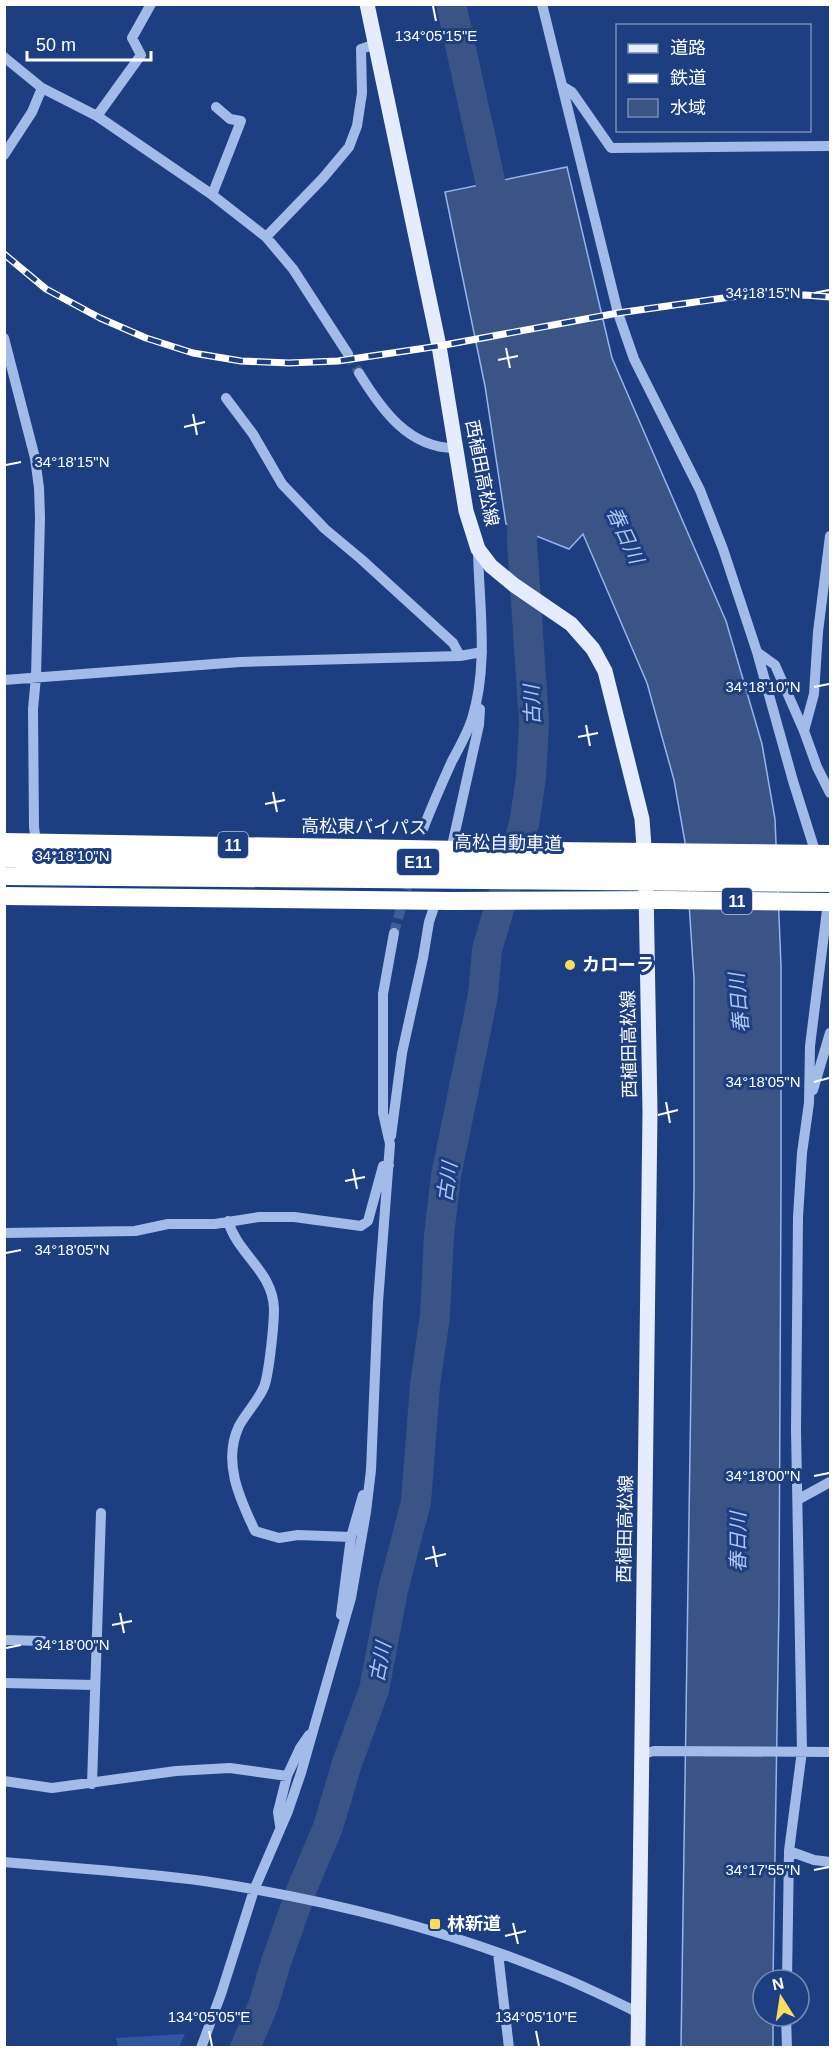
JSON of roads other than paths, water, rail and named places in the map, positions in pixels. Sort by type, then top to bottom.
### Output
[{"type":"highway","name":"高松東バイパス","points":[[4,842],[817,854]]},
{"type":"highway","name":"高松自動車道","points":[[4,858],[831,870]]},
{"type":"highway","name":"E11","points":[[4,876],[831,884]]},
{"type":"highway","name":"11","points":[[4,896],[535,902],[667,900],[829,902]]},
{"type":"main road","name":"西植田高松線","points":[[367,4],[439,346],[466,511],[478,549],[491,566],[514,585],[571,624],[593,649],[605,670],[642,819],[647,900],[650,1113],[648,1752],[637,2012],[638,2048]]},
{"type":"street","points":[[97,116],[141,55],[132,38],[151,4]]},
{"type":"street","points":[[542,4],[618,313],[634,359],[700,490],[723,549],[757,652],[793,781],[817,854]]},
{"type":"street","points":[[266,237],[323,178],[349,147],[357,126],[362,93],[361,49],[376,45]]},
{"type":"street","points":[[4,57],[42,88],[97,116],[212,195],[266,237],[293,269],[348,354]]},
{"type":"street","points":[[562,86],[572,92],[611,148],[831,146]]},
{"type":"street","points":[[4,155],[32,112],[42,88]]},
{"type":"street","points":[[212,195],[241,121],[230,119],[216,107]]},
{"type":"street","points":[[4,338],[35,458],[39,488],[36,677],[33,709],[36,842]]},
{"type":"street","points":[[359,373],[380,407],[402,429],[443,448],[456,448]]},
{"type":"street","points":[[226,398],[253,434],[282,484],[325,529],[384,579],[453,643],[460,656]]},
{"type":"street","points":[[804,731],[814,694],[831,536]]},
{"type":"street","points":[[457,850],[479,725],[482,624],[478,549]]},
{"type":"street","points":[[818,640],[831,641]]},
{"type":"street","points":[[4,680],[240,662],[460,656],[482,652]]},
{"type":"street","points":[[757,652],[774,665],[804,731],[817,767],[831,793]]},
{"type":"street","points":[[423,829],[472,720],[480,676]]},
{"type":"street","points":[[201,2048],[280,1826],[295,1792],[351,1598],[369,1484],[378,1302],[390,1144],[402,1053],[429,922],[442,901]]},
{"type":"street","points":[[787,1968],[789,1851],[799,1751],[799,1499],[796,1430],[798,1217],[802,1153],[809,1102],[810,1046],[829,902]]},
{"type":"street","points":[[390,1144],[383,1113],[383,994],[394,933]]},
{"type":"street","points":[[809,1102],[827,1055],[831,1033]]},
{"type":"street","points":[[4,1233],[135,1231],[168,1224],[215,1224],[259,1217],[294,1217],[361,1226],[368,1221],[383,1166],[389,1165]]},
{"type":"street","points":[[228,1221],[233,1237],[266,1280],[274,1307],[264,1386],[239,1427],[233,1447],[232,1470],[238,1497],[255,1531],[279,1538],[298,1535],[351,1538]]},
{"type":"street","points":[[799,1499],[831,1482]]},
{"type":"street","points":[[340,1630],[342,1598],[351,1538],[362,1497],[369,1484]]},
{"type":"street","points":[[92,1784],[101,1513]]},
{"type":"street","points":[[4,1640],[43,1641]]},
{"type":"street","points":[[4,1683],[95,1686]]},
{"type":"street","points":[[280,1826],[278,1812],[287,1776],[300,1748],[312,1733]]},
{"type":"street","points":[[648,1752],[831,1752]]},
{"type":"street","points":[[4,1781],[52,1788],[176,1771],[230,1768],[287,1776]]},
{"type":"street","points":[[789,1851],[814,1860],[831,1862]]},
{"type":"street","points":[[4,1862],[201,1881],[258,1890],[326,1905],[435,1932],[498,1953],[555,1974],[637,2012]]},
{"type":"street","points":[[498,1953],[509,2048]]},
{"type":"street","points":[[787,2028],[788,2048]]},
{"type":"water","points":[[567,167],[612,358],[726,621],[762,744],[775,819],[781,966],[779,1603],[773,1968],[751,1968],[751,2028],[773,2028],[773,2047],[681,2047],[694,1187],[694,979],[685,842],[674,780],[647,683],[583,534],[569,549],[506,524],[485,386],[445,192]]},
{"type":"waterway","name":"春日川","points":[[451,4],[499,221]]},
{"type":"waterway","name":"古川","points":[[245,2048],[264,2003],[303,1886],[328,1827],[347,1763],[374,1690],[393,1590],[416,1502],[425,1385],[435,1316],[439,1235],[446,1176],[483,995],[487,950],[524,824],[531,778],[534,722],[522,542],[523,491]]},
{"type":"tunnel","points":[[348,354],[359,373]]},
{"type":"tunnel","points":[[394,933],[410,875]]},
{"type":"railway","points":[[4,254],[46,289],[100,318],[146,338],[193,353],[241,361],[289,363],[338,361],[439,346],[618,313],[738,296],[830,297]]},
{"type":"place","name":"カローラ","points":[[570,965]]},
{"type":"place","name":"林新道","points":[[435,1924]]}]
